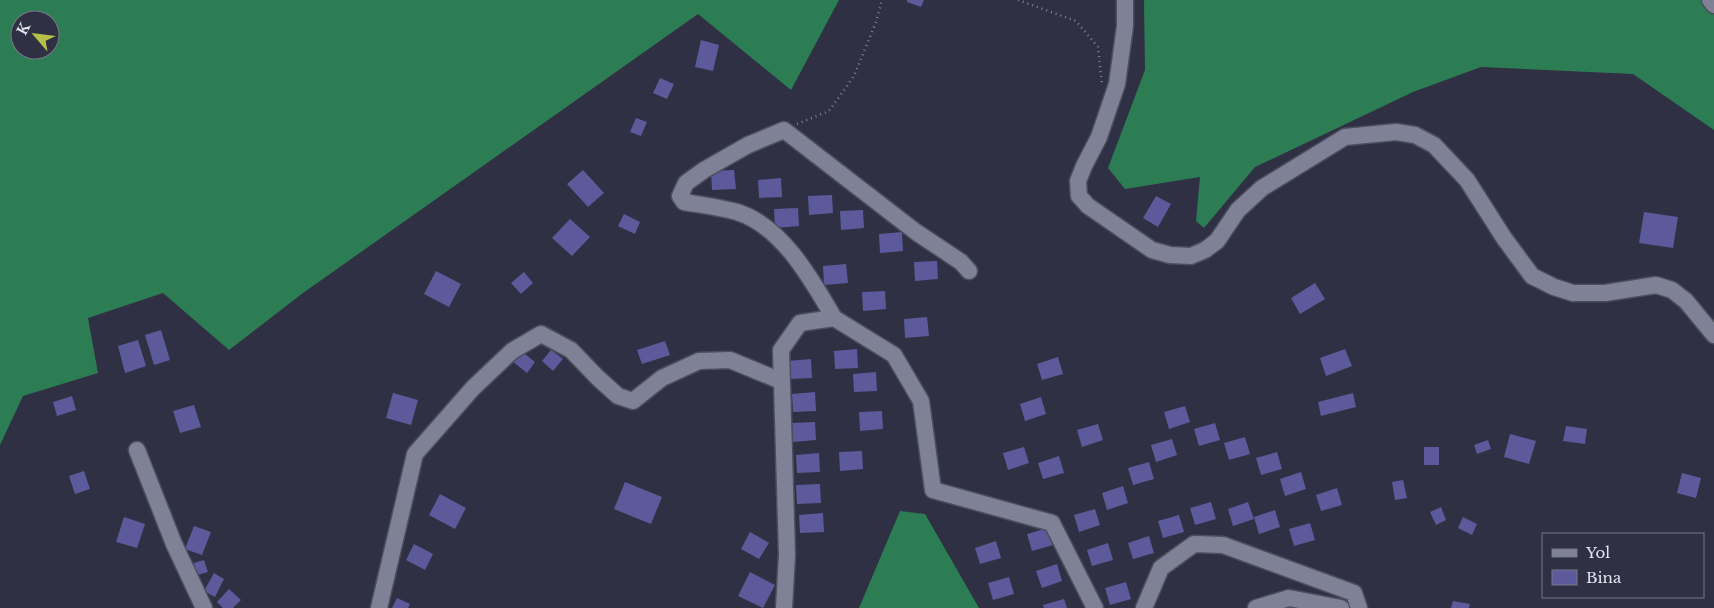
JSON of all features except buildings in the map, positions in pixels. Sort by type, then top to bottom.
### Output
[{"type":"street","points":[[1125,0],[1125,26],[1117,84],[1099,137],[1078,181],[1079,196],[1088,206],[1152,250],[1170,255],[1191,256],[1205,250],[1217,241],[1238,210],[1262,188],[1345,137],[1396,132],[1414,135],[1434,145],[1467,180],[1504,238],[1532,276],[1554,287],[1573,293],[1605,293],[1656,285],[1672,290],[1686,301],[1714,335]]},
{"type":"street","points":[[1710,0],[1714,6]]},
{"type":"street","points":[[969,271],[961,262],[916,232],[784,130],[748,145],[704,170],[686,183],[680,196],[684,202],[739,212],[764,225],[793,254],[834,318],[894,355],[921,401],[933,490],[1052,523],[1094,608]]},
{"type":"street","points":[[784,608],[788,555],[780,350],[800,323],[834,318]]},
{"type":"street","points":[[379,608],[415,454],[473,388],[512,351],[541,334],[571,350],[618,396],[633,401],[662,378],[699,362],[730,360],[781,381]]},
{"type":"street","points":[[136,450],[174,544],[204,608]]},
{"type":"street","points":[[1144,608],[1161,568],[1194,544],[1224,544],[1354,593],[1359,608]]},
{"type":"street","points":[[1256,608],[1289,598],[1341,608]]},
{"type":"path","points":[[784,130],[829,111],[854,76],[876,22],[882,0]]},
{"type":"path","points":[[1018,0],[1076,21],[1098,47],[1102,90]]},
{"type":"green space","points":[[0,0],[839,0],[791,90],[698,14],[303,293],[229,350],[163,293],[88,318],[98,373],[23,396],[0,445]]},
{"type":"green space","points":[[1144,0],[1714,0],[1714,130],[1633,74],[1481,67],[1413,92],[1255,167],[1204,228],[1196,221],[1200,177],[1125,189],[1108,168],[1145,70]]},
{"type":"green space","points":[[900,511],[925,514],[979,608],[859,608]]}]
